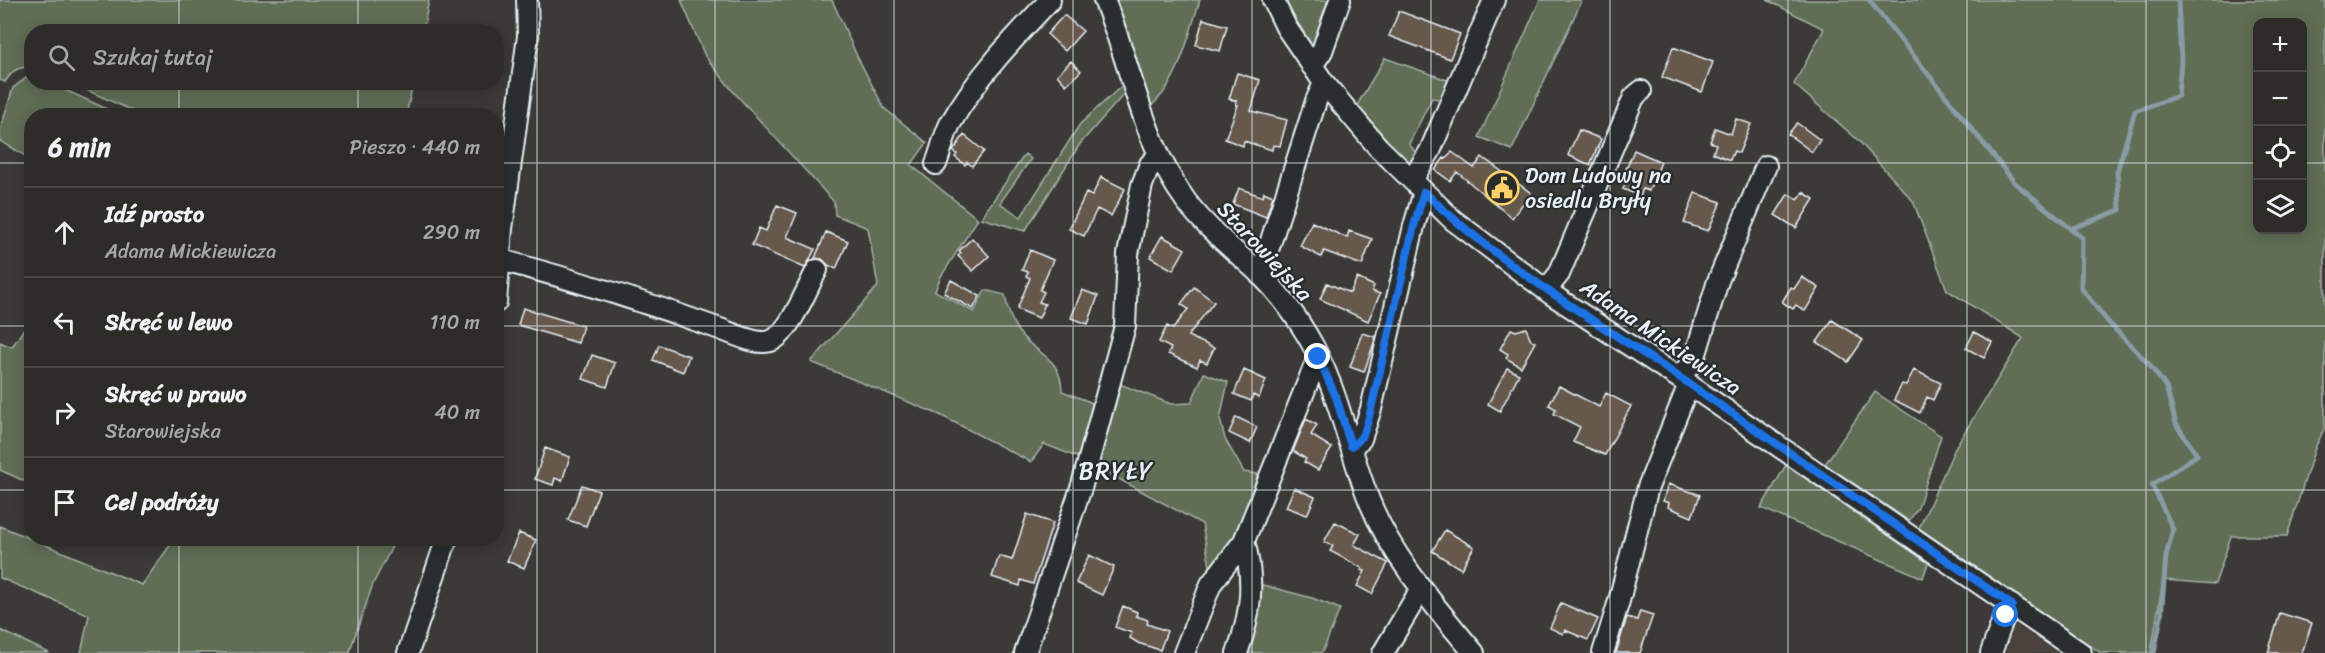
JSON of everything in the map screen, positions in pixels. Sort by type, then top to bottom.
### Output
[{"type":"street","points":[[504,214],[528,36],[527,0]]},
{"type":"street","points":[[936,164],[949,126],[973,89],[1011,42],[1050,0]]},
{"type":"street","name":"Starowiejska","points":[[1104,0],[1158,156],[1199,217],[1213,233],[1260,275],[1290,309],[1307,335],[1336,397],[1370,502],[1384,533],[1421,589],[1474,653]]},
{"type":"street","name":"Adama Mickiewicza","points":[[1273,0],[1286,27],[1324,83],[1378,147],[1454,220],[1546,290],[1684,381],[2081,653]]},
{"type":"street","points":[[1312,66],[1322,51],[1340,0]]},
{"type":"street","points":[[1351,446],[1359,442],[1363,435],[1371,409],[1414,226],[1418,186],[1430,151],[1494,0]]},
{"type":"street","points":[[1260,275],[1316,101],[1324,83]]},
{"type":"street","points":[[1546,290],[1559,274],[1634,97],[1641,90]]},
{"type":"street","points":[[1025,653],[1082,485],[1125,326],[1128,254],[1142,185],[1150,164],[1158,156]]},
{"type":"street","points":[[1603,653],[1619,601],[1648,487],[1684,381],[1694,360],[1718,281],[1766,166]]},
{"type":"street","points":[[504,261],[598,287],[736,335],[765,342],[778,337],[788,325],[817,270]]},
{"type":"street","points":[[1184,653],[1211,584],[1244,542],[1318,357]]},
{"type":"street","points":[[1237,653],[1251,598],[1250,563],[1244,542]]},
{"type":"street","points":[[408,653],[444,546]]},
{"type":"street","points":[[1383,653],[1421,589]]},
{"type":"street","points":[[1991,653],[2003,620],[2012,605]]},
{"type":"shaded area","points":[[2014,623],[2058,653],[2005,653]]},
{"type":"green space","points":[[0,0],[429,0],[424,24],[24,24],[24,68],[16,70],[5,82],[0,80]]},
{"type":"green space","points":[[681,0],[832,0],[884,108],[927,143],[911,165],[978,219],[940,278],[935,291],[974,312],[985,290],[1005,295],[1015,327],[1052,363],[1061,379],[1062,391],[1103,407],[1117,383],[1171,404],[1191,403],[1204,373],[1228,382],[1220,419],[1225,439],[1244,472],[1257,474],[1249,516],[1230,549],[1211,572],[1202,524],[1082,459],[1044,444],[1031,462],[940,415],[811,362],[878,286],[868,228],[835,215],[834,202],[732,90],[705,56]]},
{"type":"green space","points":[[1110,0],[1200,0],[1175,74],[1158,99],[1147,109]]},
{"type":"green space","points":[[1284,0],[1338,0],[1317,54]]},
{"type":"green space","points":[[1540,0],[1582,0],[1512,150],[1479,137]]},
{"type":"green space","points":[[1767,0],[2325,0],[2325,427],[2315,448],[2287,536],[2231,536],[2215,584],[2163,580],[2151,653],[2101,653],[1919,528],[1956,446],[2023,338],[1947,290],[1913,201],[1859,141],[1794,84],[1824,29]]},
{"type":"green space","points":[[1385,58],[1453,82],[1445,100],[1432,98],[1409,144],[1420,158],[1417,163],[1409,165],[1357,109]]},
{"type":"green space","points":[[24,80],[24,90],[65,90],[105,108],[24,108],[24,155],[0,141],[0,130],[13,88]]},
{"type":"green space","points":[[1127,81],[1138,115],[1133,121],[1124,94],[1080,144],[1025,231],[981,218],[1025,154],[1031,159],[1000,203],[1021,217],[1080,124]]},
{"type":"green space","points":[[87,90],[412,90],[408,108],[126,108]]},
{"type":"green space","points":[[24,329],[24,481],[0,470],[0,342],[12,347]]},
{"type":"green space","points":[[1875,392],[1941,436],[1918,508],[1909,521],[1825,464]]},
{"type":"green space","points":[[1786,465],[1928,563],[1923,578],[1761,508]]},
{"type":"green space","points":[[0,526],[24,536],[24,546],[48,546],[142,585],[170,546],[392,546],[373,584],[349,653],[81,653],[89,615],[0,578]]},
{"type":"green space","points":[[1255,583],[1312,598],[1340,609],[1322,653],[1243,653]]},
{"type":"green space","points":[[0,630],[49,653],[0,653]]},
{"type":"building","points":[[1399,11],[1460,34],[1450,59],[1389,36]]},
{"type":"building","points":[[1064,15],[1083,31],[1065,51],[1047,34]]},
{"type":"building","points":[[1203,19],[1227,26],[1220,51],[1196,45]]},
{"type":"building","points":[[1673,47],[1713,62],[1702,92],[1662,77]]},
{"type":"building","points":[[1071,61],[1081,71],[1066,85],[1057,75]]},
{"type":"building","points":[[1237,73],[1260,80],[1251,111],[1287,120],[1280,146],[1273,145],[1272,150],[1244,141],[1243,146],[1225,139],[1238,105],[1236,105],[1237,101],[1229,99]]},
{"type":"building","points":[[1736,119],[1751,124],[1739,153],[1734,151],[1730,160],[1713,153],[1716,144],[1710,142],[1715,128],[1731,134]]},
{"type":"building","points":[[1797,123],[1820,140],[1812,152],[1788,134]]},
{"type":"building","points":[[1579,130],[1601,139],[1590,165],[1568,155]]},
{"type":"building","points":[[964,135],[984,151],[972,166],[967,162],[965,165],[955,157],[957,154],[953,151]]},
{"type":"building","points":[[1634,150],[1661,162],[1649,191],[1643,189],[1640,196],[1623,189],[1626,181],[1622,179]]},
{"type":"building","name":"Dom Ludowy na osiedlu Bryły","points":[[1452,152],[1474,168],[1482,157],[1531,193],[1512,218],[1457,172],[1450,181],[1435,170]]},
{"type":"building","points":[[1101,177],[1125,189],[1111,216],[1097,209],[1084,236],[1069,229],[1086,193],[1092,196]]},
{"type":"building","points":[[1239,188],[1263,197],[1264,192],[1273,196],[1266,217],[1233,204]]},
{"type":"building","points":[[1803,192],[1814,199],[1796,228],[1775,215],[1788,194],[1798,200]]},
{"type":"building","points":[[1695,193],[1721,202],[1708,231],[1684,223]]},
{"type":"building","points":[[777,205],[797,213],[787,237],[815,249],[805,268],[752,245],[759,228],[766,231]]},
{"type":"building","points":[[1312,222],[1347,238],[1349,231],[1372,239],[1362,265],[1324,251],[1321,257],[1300,246]]},
{"type":"building","points":[[826,232],[848,241],[836,269],[822,259],[815,258]]},
{"type":"building","points":[[1162,236],[1185,249],[1173,270],[1150,257]]},
{"type":"building","points":[[972,238],[989,256],[973,271],[958,256],[961,253],[959,251]]},
{"type":"building","points":[[1030,250],[1053,260],[1040,290],[1044,292],[1039,302],[1045,304],[1039,318],[1017,309],[1030,278],[1026,276],[1028,272],[1022,270]]},
{"type":"building","points":[[1802,277],[1819,288],[1805,311],[1796,305],[1793,309],[1782,302],[1791,287],[1794,289]]},
{"type":"building","points":[[1357,278],[1374,286],[1372,291],[1380,294],[1368,321],[1320,299],[1327,283],[1350,293]]},
{"type":"building","points":[[951,280],[980,296],[973,309],[944,293]]},
{"type":"building","points":[[1194,287],[1214,302],[1188,336],[1214,348],[1207,363],[1200,360],[1197,367],[1168,354],[1171,348],[1159,342],[1167,326],[1173,329],[1188,309],[1181,304]]},
{"type":"building","points":[[1082,290],[1098,296],[1088,324],[1071,318]]},
{"type":"building","points":[[523,308],[583,326],[578,343],[518,325]]},
{"type":"building","points":[[1832,320],[1863,340],[1848,362],[1817,342]]},
{"type":"building","points":[[1526,328],[1531,340],[1535,342],[1521,367],[1506,358],[1508,354],[1500,349],[1511,329],[1516,331]]},
{"type":"building","points":[[1974,332],[1992,342],[1984,358],[1966,348]]},
{"type":"building","points":[[1362,333],[1376,337],[1364,372],[1350,367]]},
{"type":"building","points":[[659,345],[689,356],[683,372],[653,360]]},
{"type":"building","points":[[592,355],[615,363],[607,387],[583,379]]},
{"type":"building","points":[[1507,368],[1519,374],[1500,411],[1488,404]]},
{"type":"building","points":[[1244,370],[1266,380],[1259,398],[1253,395],[1251,401],[1234,394]]},
{"type":"building","points":[[1914,370],[1941,383],[1933,400],[1927,397],[1920,413],[1894,400],[1902,384],[1906,385]]},
{"type":"building","points":[[1559,386],[1599,407],[1606,393],[1631,406],[1605,455],[1573,442],[1580,427],[1554,414],[1556,409],[1549,405]]},
{"type":"building","points":[[1236,417],[1257,427],[1250,443],[1229,433]]},
{"type":"building","points":[[1306,419],[1317,425],[1311,435],[1332,448],[1318,470],[1304,462],[1306,459],[1293,451]]},
{"type":"building","points":[[545,448],[570,457],[562,481],[555,478],[553,485],[535,479]]},
{"type":"building","points":[[1668,484],[1700,495],[1692,517],[1668,507],[1669,503],[1663,501]]},
{"type":"building","points":[[582,485],[599,491],[586,526],[568,520]]},
{"type":"building","points":[[1294,488],[1315,497],[1307,515],[1286,507]]},
{"type":"building","points":[[1027,514],[1053,523],[1033,584],[1021,580],[1020,586],[992,577],[999,556],[1012,560]]},
{"type":"building","points":[[1335,522],[1360,534],[1354,545],[1388,563],[1372,594],[1357,586],[1365,571],[1330,551],[1333,546],[1324,542]]},
{"type":"building","points":[[1445,530],[1474,547],[1461,569],[1432,551]]},
{"type":"building","points":[[519,533],[536,540],[524,568],[507,561]]},
{"type":"building","points":[[1089,555],[1114,567],[1102,595],[1076,583]]},
{"type":"building","points":[[1561,603],[1598,619],[1588,640],[1565,630],[1563,634],[1550,628]]},
{"type":"building","points":[[1123,606],[1137,612],[1136,616],[1148,620],[1147,624],[1167,631],[1160,650],[1138,643],[1130,638],[1132,633],[1115,627]]},
{"type":"building","points":[[1640,611],[1653,615],[1640,653],[1616,653],[1627,617],[1637,620]]},
{"type":"building","points":[[2280,613],[2312,623],[2302,653],[2268,653]]},
{"type":"waterway","points":[[1869,0],[2015,183],[2082,238],[2081,288],[2108,322],[2148,363],[2166,387],[2176,424],[2197,455],[2152,485],[2173,529],[2166,556],[2161,617],[2154,653]]},
{"type":"waterway","points":[[2070,229],[2120,210],[2117,172],[2135,111],[2178,96],[2181,61],[2178,0]]},
{"type":"place","name":"Dom Ludowy na osiedlu Bryły","points":[[1502,188]]},
{"type":"district","name":"BRYŁY","points":[[1116,471]]},
{"type":"route","points":[[1318,357],[1336,397],[1351,446],[1359,442],[1363,435],[1371,409],[1424,192],[1454,220],[1546,290],[1680,378],[2012,605],[2006,615]]}]
